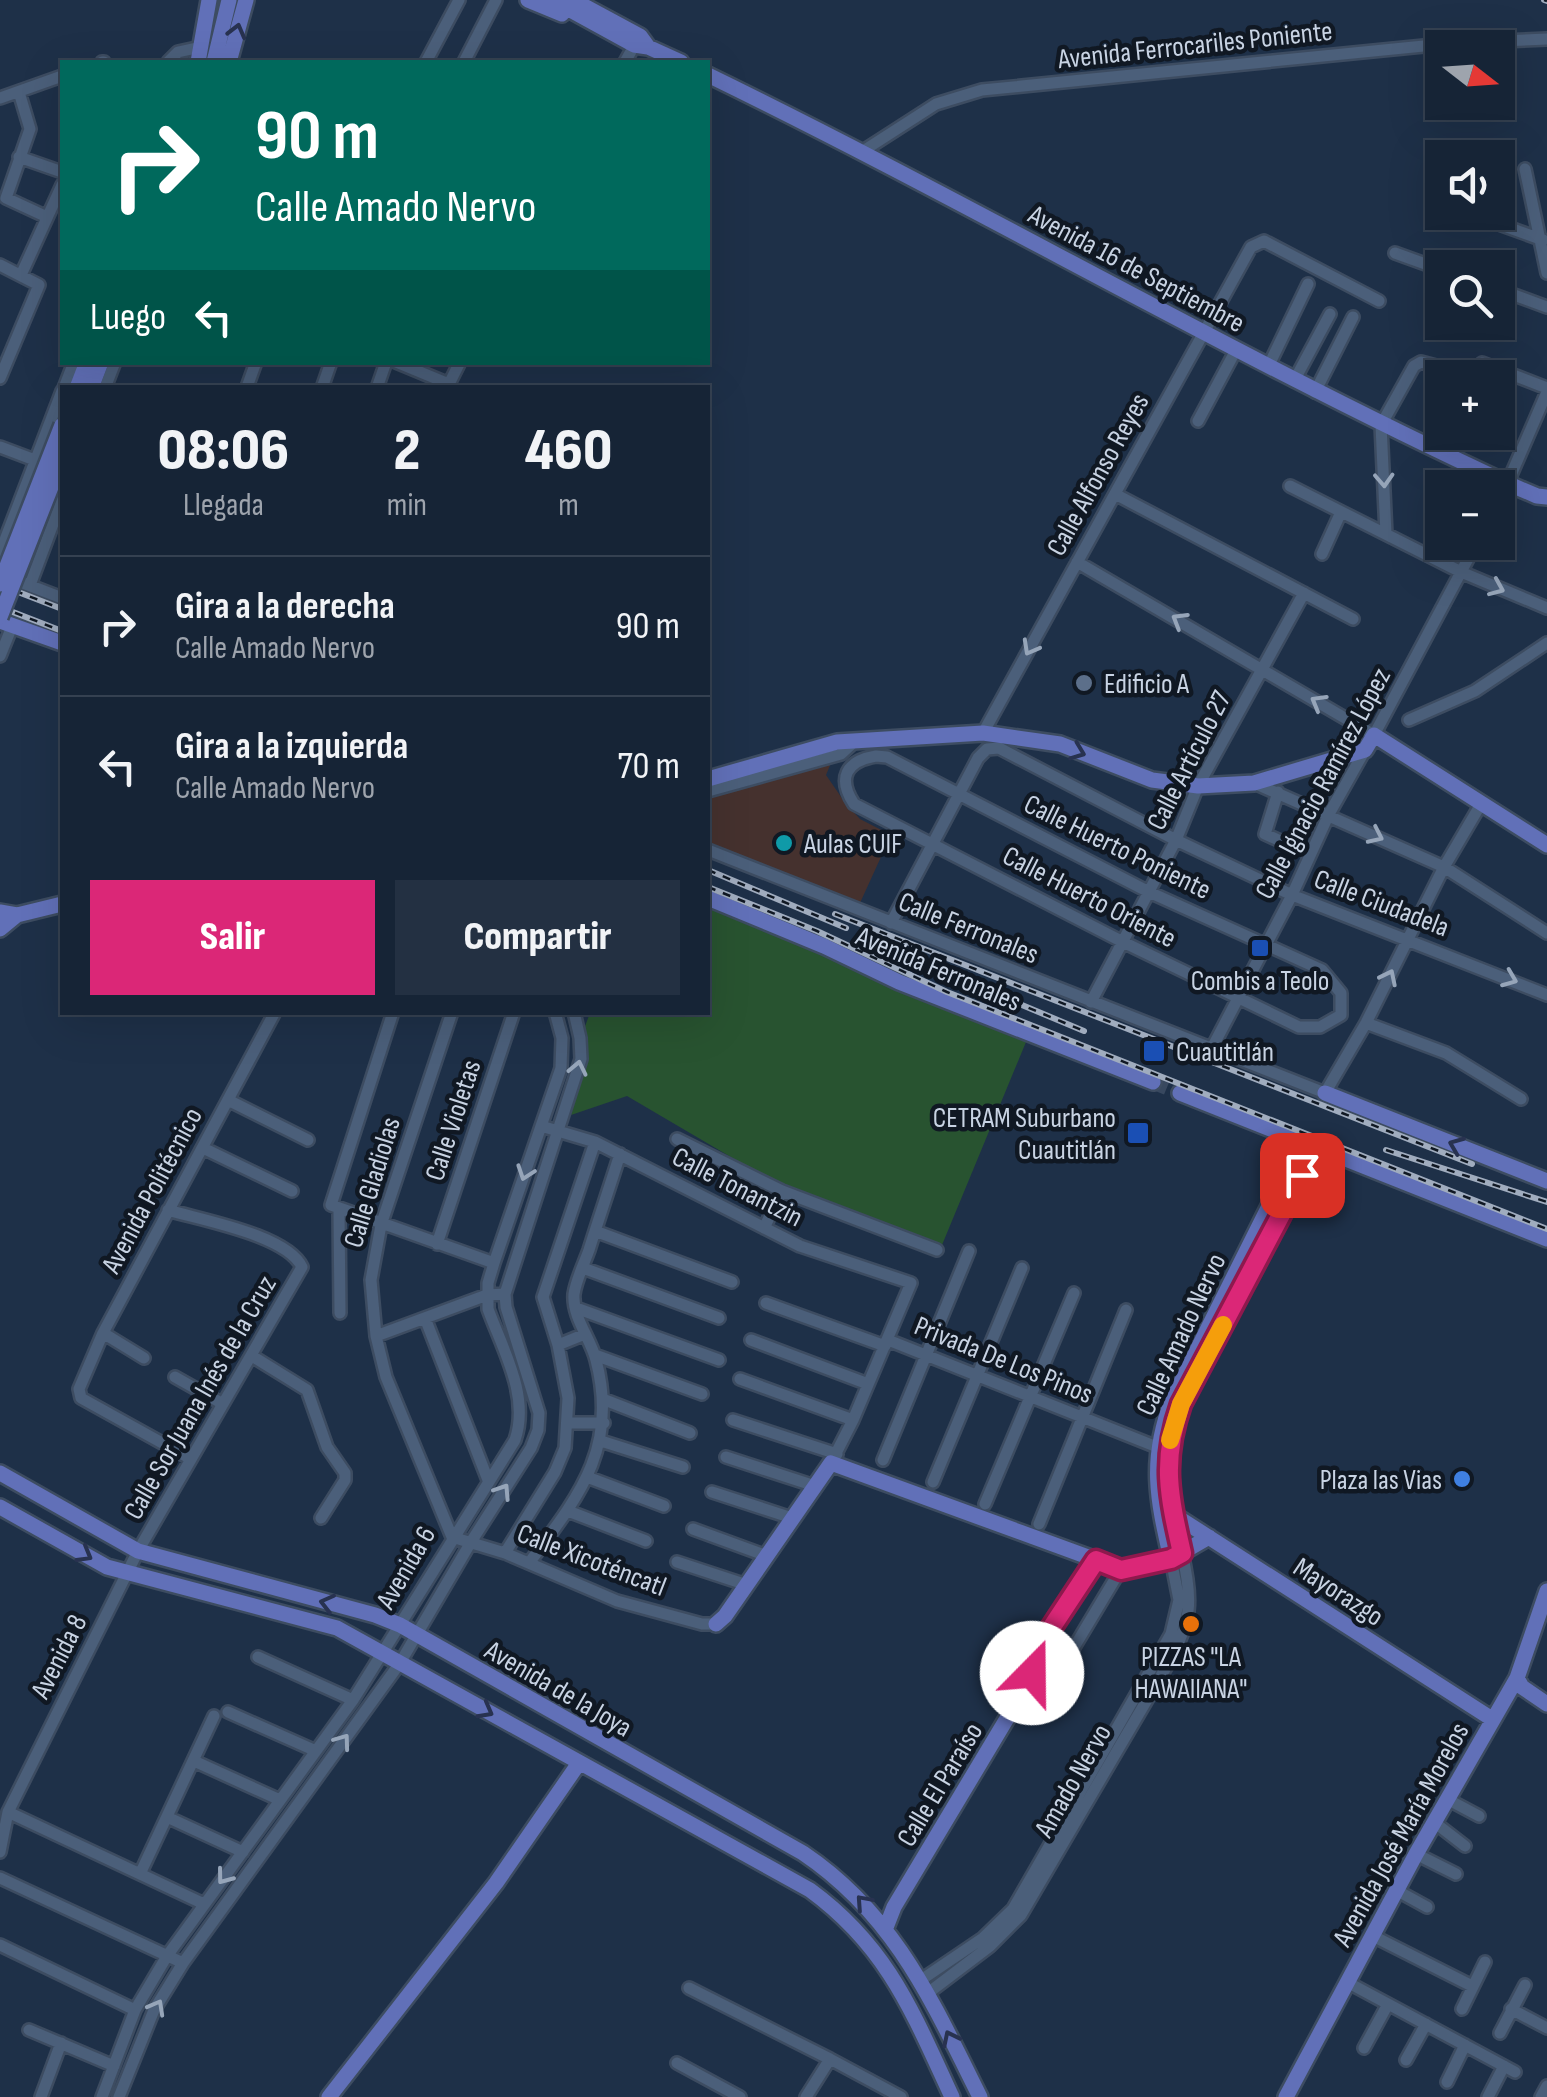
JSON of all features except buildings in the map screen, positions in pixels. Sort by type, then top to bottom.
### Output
[{"type":"main road","points":[[200,55],[209,0]]},
{"type":"main road","points":[[214,60],[229,0]]},
{"type":"main road","points":[[230,60],[246,0]]},
{"type":"main road","points":[[528,0],[585,9]]},
{"type":"main road","points":[[562,2],[585,9],[640,43],[678,60]]},
{"type":"main road","name":"Avenida 16 de Septiembre","points":[[710,76],[863,151],[1314,392],[1477,470]]},
{"type":"main road","points":[[0,584],[60,431]]},
{"type":"main road","points":[[60,465],[4,621],[60,643]]},
{"type":"main road","name":"Avenida 16 de Septiembre","points":[[1515,487],[1544,498]]},
{"type":"main road","points":[[1374,735],[1547,845]]},
{"type":"main road","name":"Calle Ignacio Ramírez López","points":[[1366,750],[1374,735]]},
{"type":"main road","points":[[710,778],[837,742],[1060,744],[1152,780],[1198,786],[1254,783],[1366,750]]},
{"type":"main road","name":"Avenida Ferronales","points":[[710,899],[899,982],[1152,1082]]},
{"type":"main road","points":[[0,930],[8,914],[60,904]]},
{"type":"main road","points":[[1324,1092],[1547,1182]]},
{"type":"main road","points":[[1180,1093],[1547,1239]]},
{"type":"main road","name":"Calle Amado Nervo","points":[[1177,1556],[1158,1505],[1157,1447],[1172,1400],[1198,1360],[1309,1145]]},
{"type":"main road","name":"Calle Amado Nervo","points":[[1177,1556],[1167,1483],[1170,1438],[1198,1360]]},
{"type":"main road","points":[[716,1624],[834,1458],[1121,1570],[1177,1556],[1210,1536]]},
{"type":"main road","name":"Avenida de la Joya","points":[[0,1473],[138,1551],[400,1625],[818,1863],[855,1893],[924,1986],[980,2097]]},
{"type":"main road","points":[[26,1522],[38,1497]]},
{"type":"main road","name":"Mayorazgo","points":[[1158,1505],[1492,1719]]},
{"type":"main road","name":"Avenida de la Joya","points":[[0,1507],[106,1568],[323,1622],[766,1863],[836,1910],[873,1947],[896,1984],[952,2097]]},
{"type":"main road","name":"Calle El Paraíso","points":[[885,1930],[894,1907],[1030,1680],[1038,1648],[1096,1560]]},
{"type":"main road","name":"Avenida José María Morelos","points":[[1286,2097],[1396,1890],[1517,1678],[1547,1591]]},
{"type":"main road","points":[[1517,1678],[1522,1688],[1547,1704]]},
{"type":"main road","points":[[329,2097],[496,1883],[582,1764],[598,1755],[594,1737]]},
{"type":"street","points":[[427,60],[459,0]]},
{"type":"street","points":[[465,60],[496,0]]},
{"type":"street","name":"Avenida Ferrocariles Poniente","points":[[863,151],[936,104],[982,90],[1454,43],[1547,39]]},
{"type":"street","points":[[626,60],[640,43]]},
{"type":"street","points":[[170,60],[178,52],[200,55]]},
{"type":"street","points":[[0,98],[60,77]]},
{"type":"street","points":[[19,92],[30,129],[6,198],[47,217]]},
{"type":"street","points":[[19,158],[60,171]]},
{"type":"street","points":[[1525,168],[1544,241],[1547,273]]},
{"type":"street","points":[[21,275],[60,189]]},
{"type":"street","points":[[1515,230],[1544,241]]},
{"type":"street","name":"Calle Alfonso Reyes","points":[[891,923],[1077,562],[1256,242],[1264,241],[1380,301]]},
{"type":"street","points":[[1395,253],[1425,264]]},
{"type":"street","points":[[0,265],[39,285],[0,378]]},
{"type":"street","points":[[1268,367],[1308,284]]},
{"type":"street","points":[[1515,295],[1547,306]]},
{"type":"street","points":[[1294,381],[1330,314]]},
{"type":"street","points":[[1314,392],[1353,317]]},
{"type":"street","points":[[1198,420],[1236,350]]},
{"type":"street","points":[[1386,534],[1381,426],[1414,366],[1425,363]]},
{"type":"street","points":[[402,365],[446,385]]},
{"type":"street","points":[[1514,470],[1547,390],[1515,377]]},
{"type":"street","points":[[0,553],[60,397]]},
{"type":"street","points":[[0,446],[60,471]]},
{"type":"street","points":[[1290,486],[1461,572],[1547,608]]},
{"type":"street","points":[[1115,494],[1352,619]]},
{"type":"street","points":[[30,586],[60,505]]},
{"type":"street","points":[[1322,554],[1341,512]]},
{"type":"street","name":"Calle Ignacio Ramírez López","points":[[1374,735],[1467,560]]},
{"type":"street","points":[[1077,562],[1374,735]]},
{"type":"street","points":[[0,574],[60,597]]},
{"type":"street","name":"Calle Artículo 27","points":[[1091,1002],[1176,840],[1198,786],[1304,593]]},
{"type":"street","points":[[0,656],[4,621]]},
{"type":"street","points":[[1410,720],[1475,691],[1547,642]]},
{"type":"street","name":"Calle Ciudadela","points":[[985,741],[1176,840],[1292,894],[1547,994]]},
{"type":"street","points":[[710,789],[841,754],[854,742]]},
{"type":"street","name":"Calle Ignacio Ramírez López","points":[[1212,1048],[1329,814],[1366,750]]},
{"type":"street","name":"Calle Huerto Poniente","points":[[848,768],[860,758],[887,757],[1149,892],[1322,970],[1341,993],[1341,1014]]},
{"type":"street","name":"Calle Huerto Oriente","points":[[848,768],[845,784],[854,804],[1123,942],[1299,1027],[1320,1028],[1341,1014]]},
{"type":"street","points":[[1254,783],[1444,867],[1547,933]]},
{"type":"street","points":[[1278,792],[1265,834],[1288,844]]},
{"type":"street","points":[[1212,1048],[1324,1092],[1366,1023],[1444,867],[1481,804]]},
{"type":"street","name":"Calle Ferronales","points":[[710,851],[1212,1048]]},
{"type":"street","name":"Avenida Politécnico","points":[[190,1458],[78,1394],[103,1333],[273,1015]]},
{"type":"street","points":[[340,1312],[335,1208],[392,1015]]},
{"type":"street","name":"Calle Gladiolas","points":[[451,1015],[380,1226],[370,1280],[376,1336],[386,1377],[452,1537]]},
{"type":"street","name":"Calle Violetas","points":[[437,1244],[513,1015]]},
{"type":"street","name":"Avenida 6","points":[[102,2097],[135,2010],[167,1956],[353,1700],[515,1440],[522,1420],[521,1402],[488,1309],[487,1295],[563,1053],[556,1015]]},
{"type":"street","points":[[376,1336],[487,1295],[505,1294],[581,1059],[574,1015]]},
{"type":"street","points":[[1366,1023],[1446,1053],[1521,1099]]},
{"type":"street","points":[[228,1100],[308,1140]]},
{"type":"street","name":"Calle Tonantzin","points":[[541,1126],[595,1142],[800,1246],[906,1278],[912,1286],[887,1343]]},
{"type":"street","points":[[678,1139],[782,1191],[938,1250]]},
{"type":"street","points":[[505,1553],[556,1472],[565,1448],[568,1398],[544,1292],[595,1142]]},
{"type":"street","points":[[202,1148],[292,1191]]},
{"type":"street","points":[[529,1563],[568,1511],[601,1440],[605,1400],[574,1293],[620,1154]]},
{"type":"street","points":[[764,1228],[782,1191]]},
{"type":"street","points":[[335,1208],[494,1263]]},
{"type":"street","name":"Calle Sor Juana Inés de la Cruz","points":[[138,1551],[302,1267],[300,1260],[272,1241],[168,1210]]},
{"type":"street","points":[[595,1231],[732,1282]]},
{"type":"street","points":[[883,1460],[969,1251]]},
{"type":"street","points":[[583,1268],[718,1318]]},
{"type":"street","points":[[934,1482],[1022,1268]]},
{"type":"street","points":[[985,1504],[1074,1293]]},
{"type":"street","name":"Avenida 6","points":[[119,2097],[154,2010],[183,1964],[400,1664],[531,1448],[539,1413],[505,1294]]},
{"type":"street","name":"Privada De Los Pinos","points":[[766,1303],[926,1354],[1157,1447]]},
{"type":"street","points":[[576,1308],[719,1360]]},
{"type":"street","points":[[1039,1524],[1126,1310]]},
{"type":"street","points":[[425,1318],[488,1480]]},
{"type":"street","points":[[103,1333],[144,1358]]},
{"type":"street","points":[[558,1345],[585,1334]]},
{"type":"street","points":[[750,1340],[868,1384]]},
{"type":"street","points":[[733,1420],[834,1458],[887,1343]]},
{"type":"street","points":[[595,1355],[702,1394]]},
{"type":"street","points":[[252,1356],[306,1390],[328,1447],[346,1476],[321,1518]]},
{"type":"street","points":[[510,1371],[526,1366]]},
{"type":"street","points":[[175,1378],[223,1404]]},
{"type":"street","points":[[740,1379],[853,1420]]},
{"type":"street","points":[[605,1400],[690,1432]]},
{"type":"street","points":[[569,1423],[604,1423]]},
{"type":"street","points":[[601,1440],[682,1467]]},
{"type":"street","points":[[726,1457],[815,1486]]},
{"type":"street","points":[[587,1477],[664,1506]]},
{"type":"street","points":[[712,1492],[792,1518]]},
{"type":"street","points":[[568,1511],[646,1542]]},
{"type":"street","points":[[693,1529],[767,1556]]},
{"type":"street","name":"Calle Xicoténcatl","points":[[452,1537],[505,1553],[617,1601],[702,1624],[716,1624]]},
{"type":"street","name":"Avenida 8","points":[[0,1843],[8,1812],[138,1551]]},
{"type":"street","name":"Amado Nervo","points":[[924,1986],[1002,1922],[1034,1874],[1171,1634],[1179,1600],[1177,1556]]},
{"type":"street","points":[[677,1562],[747,1585]]},
{"type":"street","points":[[1061,1668],[1121,1570]]},
{"type":"street","points":[[258,1658],[353,1700]]},
{"type":"street","points":[[228,1712],[316,1752]]},
{"type":"street","points":[[140,1874],[214,1716]]},
{"type":"street","points":[[194,1760],[280,1800]]},
{"type":"street","points":[[1447,1800],[1480,1816]]},
{"type":"street","points":[[8,1812],[204,1904]]},
{"type":"street","points":[[167,1817],[243,1852]]},
{"type":"street","points":[[1434,1822],[1465,1846]]},
{"type":"street","points":[[1416,1854],[1456,1874]]},
{"type":"street","points":[[0,1878],[183,1964]]},
{"type":"street","points":[[1396,1890],[1427,1906]]},
{"type":"street","points":[[1373,1936],[1472,1986]]},
{"type":"street","points":[[0,1945],[135,2010]]},
{"type":"street","points":[[1462,2010],[1485,1962]]},
{"type":"street","points":[[1348,1982],[1510,2069],[1488,2097]]},
{"type":"street","points":[[1500,2033],[1525,1986]]},
{"type":"street","points":[[689,1988],[901,2097]]},
{"type":"street","points":[[1364,2048],[1388,2004]]},
{"type":"street","points":[[1511,2010],[1547,2028]]},
{"type":"street","points":[[1406,2060],[1426,2024]]},
{"type":"street","points":[[29,2030],[114,2066]]},
{"type":"street","points":[[41,2097],[61,2043]]},
{"type":"street","points":[[1447,2082],[1465,2045]]},
{"type":"street","points":[[806,2097],[830,2059]]},
{"type":"street","points":[[677,2063],[740,2097]]},
{"type":"street","points":[[1541,2097],[1547,2086]]},
{"type":"shaded area","points":[[831,763],[826,775],[846,804],[860,819],[891,835],[860,903],[710,844],[710,796]]},
{"type":"green space","points":[[710,907],[833,957],[894,990],[1026,1042],[942,1245],[770,1180],[627,1096],[571,1115],[584,1070],[584,1029],[589,1015],[710,1015]]},
{"type":"tunnel","points":[[1153,1082],[1180,1093]]},
{"type":"railway","points":[[0,585],[60,608]]},
{"type":"railway","points":[[0,607],[60,630]]},
{"type":"railway","points":[[710,871],[846,928]]},
{"type":"railway","points":[[710,888],[817,931],[947,992],[1547,1229]]},
{"type":"railway","points":[[835,914],[1472,1164]]},
{"type":"railway","points":[[881,946],[1084,1031]]},
{"type":"railway","points":[[1386,1150],[1547,1202]]},
{"type":"slow traffic","points":[[1170,1440],[1181,1404],[1223,1325]]},
{"type":"place","name":"Edificio A","points":[[1084,683]]},
{"type":"place","name":"Aulas CUIF","points":[[784,843]]},
{"type":"place","name":"Combis a Teolo","points":[[1260,948]]},
{"type":"place","name":"Cuautitlán","points":[[1154,1051]]},
{"type":"place","name":"CETRAM Suburbano Cuautitlán","points":[[1138,1133]]},
{"type":"place","name":"Plaza las Vias","points":[[1462,1479]]},
{"type":"place","name":"PIZZAS \"LA HAWAIIANA\"","points":[[1191,1624]]},
{"type":"route","points":[[1032,1673],[1038,1648],[1096,1560],[1121,1570],[1182,1553],[1167,1483],[1173,1428],[1181,1404],[1302,1175]]}]
